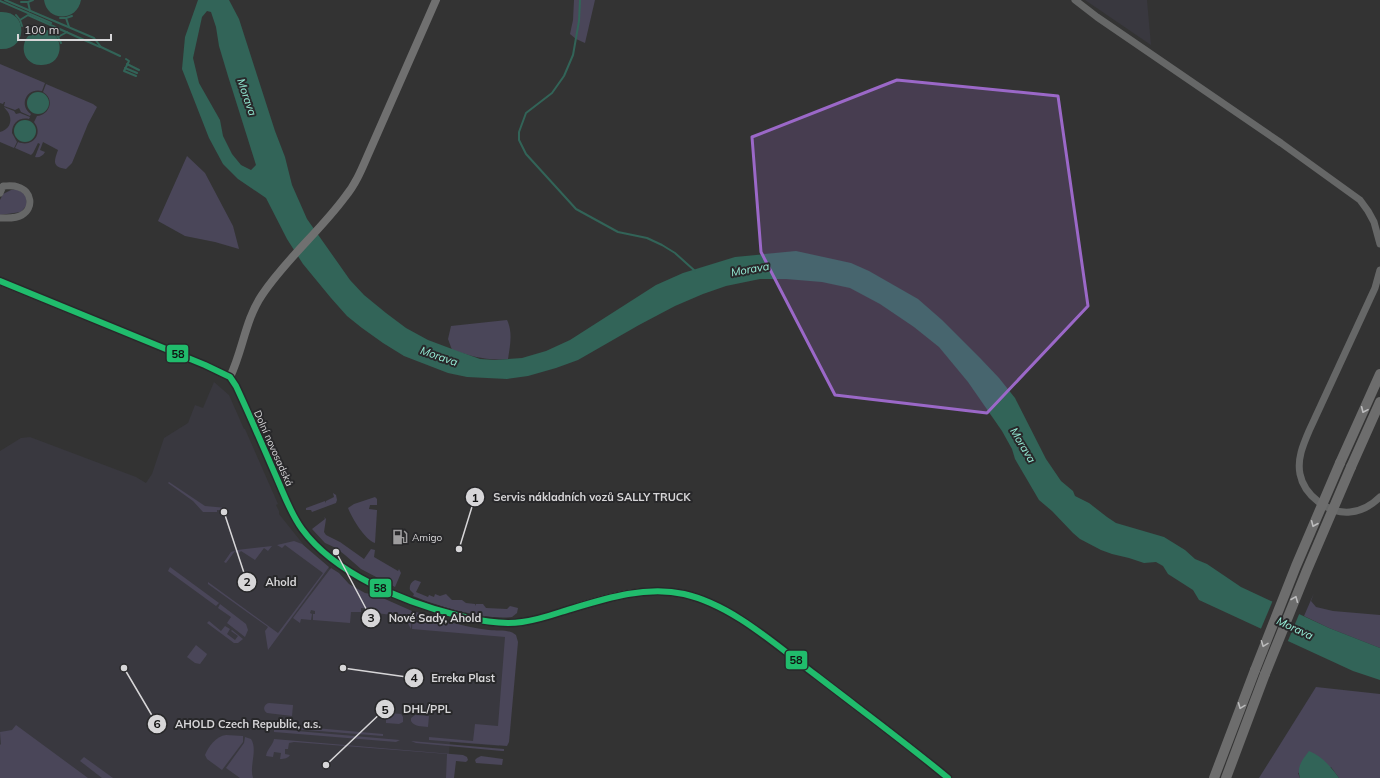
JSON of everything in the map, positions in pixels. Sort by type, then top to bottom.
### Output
[{"type":"highway","points":[[1214,778],[1296,566],[1380,374]]},
{"type":"highway","points":[[1226,778],[1265,674],[1310,563],[1380,402]]},
{"type":"main road","points":[[0,281],[198,362],[230,377],[236,364],[256,304],[266,289],[337,208],[353,186],[436,0]]},
{"type":"main road","name":"Dolní novosadská","points":[[230,377],[238,388],[297,521],[307,535],[324,552],[347,569],[363,578],[390,593],[421,605],[482,620],[507,623],[522,622],[609,598],[631,594],[671,592],[702,599],[728,612],[756,630],[948,778]]},
{"type":"street","points":[[1075,0],[1097,17],[1281,143],[1360,200],[1368,211],[1377,232],[1380,244]]},
{"type":"street","points":[[0,193],[3,186],[16,186],[25,190],[29,195],[30,200],[28,208],[22,215],[0,218]]},
{"type":"street","points":[[1380,270],[1376,288],[1308,431],[1303,445],[1299,465],[1305,488],[1315,500],[1340,512],[1352,512],[1368,507],[1380,497]]},
{"type":"highlighted area","points":[[897,80],[1058,96],[1088,306],[987,413],[835,395],[761,252],[752,137]]},
{"type":"shaded area","points":[[574,0],[595,0],[585,43],[576,39],[570,34],[573,20]]},
{"type":"shaded area","points":[[1085,0],[1147,0],[1151,45]]},
{"type":"shaded area","points":[[0,64],[45,83],[42,91],[37,90],[32,92],[28,94],[26,98],[25,106],[31,114],[30,116],[21,112],[19,108],[15,110],[4,106],[5,102],[3,104],[0,103]]},
{"type":"shaded area","points":[[46,84],[97,107],[88,124],[72,163],[66,169],[58,167],[55,163],[58,150],[43,142],[40,150],[45,152],[39,157],[35,157],[40,144],[38,143],[31,155],[15,148],[18,142],[28,143],[35,139],[37,135],[38,131],[34,122],[37,116],[48,110],[50,102],[47,95],[43,92]]},
{"type":"shaded area","points":[[4,107],[14,111],[16,114],[20,113],[30,117],[29,119],[19,120],[13,126],[12,133],[17,142],[14,148],[0,142],[0,132],[5,130],[10,123],[9,113]]},
{"type":"shaded area","points":[[187,156],[205,173],[233,226],[239,249],[185,236],[158,221]]},
{"type":"shaded area","points":[[17,189],[26,195],[27,205],[21,212],[0,215],[0,200],[3,194]]},
{"type":"shaded area","points":[[507,320],[510,329],[508,359],[486,359],[452,350],[448,339],[451,326]]},
{"type":"shaded area","points":[[214,382],[229,395],[278,504],[276,505],[279,514],[315,557],[348,585],[365,595],[439,621],[508,634],[499,746],[450,742],[447,778],[0,778],[0,451],[21,438],[30,437],[136,477],[146,483],[152,474],[164,438],[188,423],[195,405],[203,408]]},
{"type":"shaded area","points":[[169,482],[205,506],[227,508],[227,511],[217,510],[217,512],[203,512],[193,501],[168,483]]},
{"type":"shaded area","points":[[333,493],[336,495],[336,503],[312,512],[311,510],[306,510],[306,508],[325,501],[326,503],[326,501],[334,497]]},
{"type":"shaded area","points":[[375,497],[377,499],[377,505],[370,505],[369,509],[377,510],[375,543],[367,538],[363,533],[348,508],[354,504]]},
{"type":"shaded area","points":[[324,517],[326,519],[324,532],[326,535],[340,542],[364,559],[371,549],[375,550],[374,557],[398,571],[399,569],[401,573],[395,587],[361,569],[336,548],[325,543],[312,529],[325,519]]},
{"type":"shaded area","points":[[294,541],[302,544],[329,567],[268,650],[265,631],[268,627],[208,584],[208,582],[278,633],[323,573],[285,545],[282,548],[277,545]]},
{"type":"shaded area","points":[[272,546],[268,551],[264,548],[255,560],[241,551],[238,554],[235,551],[226,563],[224,562],[231,552],[237,550]]},
{"type":"shaded area","points":[[170,567],[219,603],[216,606],[168,571]]},
{"type":"shaded area","points":[[331,568],[339,573],[349,584],[365,593],[376,595],[412,611],[411,629],[405,618],[376,613],[376,609],[361,608],[361,612],[351,612],[350,623],[313,620],[313,614],[315,614],[315,611],[311,610],[311,620],[301,619],[300,623],[293,618]]},
{"type":"shaded area","points":[[415,580],[421,582],[416,592],[428,597],[429,595],[434,597],[435,594],[440,596],[446,594],[452,600],[462,600],[466,603],[475,604],[475,606],[476,604],[483,604],[486,608],[507,609],[510,606],[518,608],[517,613],[512,617],[489,617],[462,612],[436,604],[413,596],[414,594],[410,590],[410,587],[411,583]]},
{"type":"shaded area","points":[[1314,593],[1311,601],[1316,607],[1333,611],[1380,615],[1380,648],[1329,628],[1304,616]]},
{"type":"shaded area","points":[[220,604],[246,624],[248,630],[245,637],[227,623],[231,617],[218,608]]},
{"type":"shaded area","points":[[413,611],[461,625],[480,629],[507,631],[516,635],[518,642],[509,742],[507,746],[429,740],[429,737],[473,741],[475,724],[498,726],[505,637],[412,629]]},
{"type":"shaded area","points":[[209,621],[221,631],[225,626],[230,629],[227,634],[235,640],[238,636],[231,631],[232,630],[243,639],[238,643],[234,643],[207,623]]},
{"type":"shaded area","points":[[196,645],[207,654],[200,664],[195,663],[187,657]]},
{"type":"shaded area","points":[[1316,687],[1380,694],[1380,778],[1339,778],[1331,767],[1298,773],[1300,778],[1259,778]]},
{"type":"shaded area","points":[[269,703],[293,705],[292,716],[267,713],[264,710],[264,707]]},
{"type":"shaded area","points":[[386,711],[401,714],[403,717],[403,722],[399,724],[386,723]]},
{"type":"shaded area","points":[[415,715],[429,716],[428,727],[418,726],[412,723],[411,718]]},
{"type":"shaded area","points":[[16,725],[88,778],[0,778],[0,732],[12,730]]},
{"type":"shaded area","points":[[293,726],[383,734],[383,736],[293,729]]},
{"type":"shaded area","points":[[274,729],[400,740],[396,742],[274,732]]},
{"type":"shaded area","points":[[226,735],[243,736],[243,742],[222,770],[207,759],[205,755],[213,742],[219,737]]},
{"type":"shaded area","points":[[245,737],[251,739],[254,748],[252,768],[253,778],[240,778],[226,768],[244,743]]},
{"type":"shaded area","points":[[274,739],[463,755],[467,757],[468,760],[466,762],[456,761],[454,778],[446,778],[447,754],[294,742],[289,743],[288,749],[285,749],[285,754],[290,755],[286,758],[280,759],[281,753],[274,752],[273,757],[266,756]]},
{"type":"shaded area","points":[[411,741],[504,749],[504,751],[416,743]]},
{"type":"shaded area","points":[[481,756],[503,759],[502,765],[476,763],[475,760]]},
{"type":"shaded area","points":[[84,757],[113,778],[102,778],[80,761]]},
{"type":"water","points":[[44,0],[81,0],[74,12],[62,16],[50,12],[46,7]]},
{"type":"water","name":"Morava","points":[[198,0],[229,0],[239,19],[275,131],[285,157],[292,185],[307,219],[350,280],[364,295],[406,328],[428,340],[480,359],[495,360],[522,358],[546,351],[570,340],[656,285],[683,273],[735,257],[796,251],[851,263],[869,271],[918,299],[942,320],[981,359],[1015,398],[1046,459],[1061,481],[1073,491],[1075,496],[1089,503],[1116,523],[1164,537],[1185,550],[1195,559],[1207,564],[1241,587],[1329,628],[1380,648],[1380,680],[1353,671],[1199,600],[1193,590],[1168,574],[1163,566],[1156,562],[1144,563],[1112,554],[1080,539],[1039,500],[1015,459],[1012,449],[1002,431],[968,382],[939,347],[914,327],[880,304],[850,288],[822,282],[786,279],[760,279],[726,286],[675,306],[578,360],[528,376],[507,379],[467,377],[448,373],[404,356],[383,343],[347,316],[303,264],[287,239],[266,198],[238,179],[223,164],[209,138],[182,69],[185,37]],"holes":[[[207,11],[211,12],[216,27],[219,46],[256,165],[251,170],[241,165],[232,154],[223,136],[220,120],[199,83],[193,58],[202,17]]]},
{"type":"water","points":[[0,12],[9,13],[16,17],[20,23],[20,38],[16,44],[9,48],[0,49]]},
{"type":"water","points":[[40,29],[49,31],[55,35],[60,47],[59,54],[55,59],[50,63],[42,65],[34,64],[29,60],[25,55],[24,49],[24,43],[27,37]]},
{"type":"water","points":[[38,92],[46,95],[49,103],[46,111],[38,114],[30,111],[27,103],[30,95]]},
{"type":"water","points":[[25,120],[33,123],[36,131],[33,139],[25,142],[17,139],[14,131],[17,123]]},
{"type":"water","points":[[1309,751],[1322,759],[1339,778],[1300,778],[1299,770],[1302,760]]},
{"type":"pier","points":[[1273,600],[1300,612],[1287,643],[1260,631]]},
{"type":"waterway","points":[[5,0],[94,38],[101,47],[120,56]]},
{"type":"waterway","points":[[30,11],[28,2],[33,0]]},
{"type":"waterway","points":[[580,0],[579,21],[573,55],[564,76],[552,93],[526,113],[519,132],[519,140],[526,154],[576,209],[618,232],[647,238],[662,245],[675,253],[695,271]]},
{"type":"waterway","points":[[0,1],[51,23]]},
{"type":"waterway","points":[[21,2],[28,2]]},
{"type":"waterway","points":[[16,15],[20,20],[28,15],[100,47]]},
{"type":"waterway","points":[[66,18],[72,16]]},
{"type":"waterway","points":[[60,18],[66,18],[69,27]]},
{"type":"waterway","points":[[20,20],[22,26]]},
{"type":"waterway","points":[[54,32],[58,37],[67,32]]},
{"type":"waterway","points":[[58,37],[61,43]]},
{"type":"waterway","points":[[126,59],[129,61],[124,71],[136,76]]},
{"type":"waterway","points":[[127,64],[139,70]]},
{"type":"waterway","points":[[125,68],[137,73]]},
{"type":"transit line","name":"58","points":[[0,281],[205,365],[230,377],[242,398],[288,505],[302,529],[316,545],[333,560],[372,584],[393,594],[456,615],[489,622],[505,623],[537,619],[622,595],[653,591],[684,594],[702,599],[737,617],[771,640],[900,739],[948,778]]},
{"type":"place","name":"Ahold","points":[[224,512]]},
{"type":"place","name":"Amigo","points":[[400,537]]},
{"type":"place","name":"Servis nákladních vozů SALLY TRUCK","points":[[459,549]]},
{"type":"place","name":"Nové Sady, Ahold","points":[[336,552]]},
{"type":"place","name":"AHOLD Czech Republic, a.s.","points":[[124,668]]},
{"type":"place","name":"Erreka Plast","points":[[343,668]]},
{"type":"place","name":"DHL/PPL","points":[[326,765]]}]
